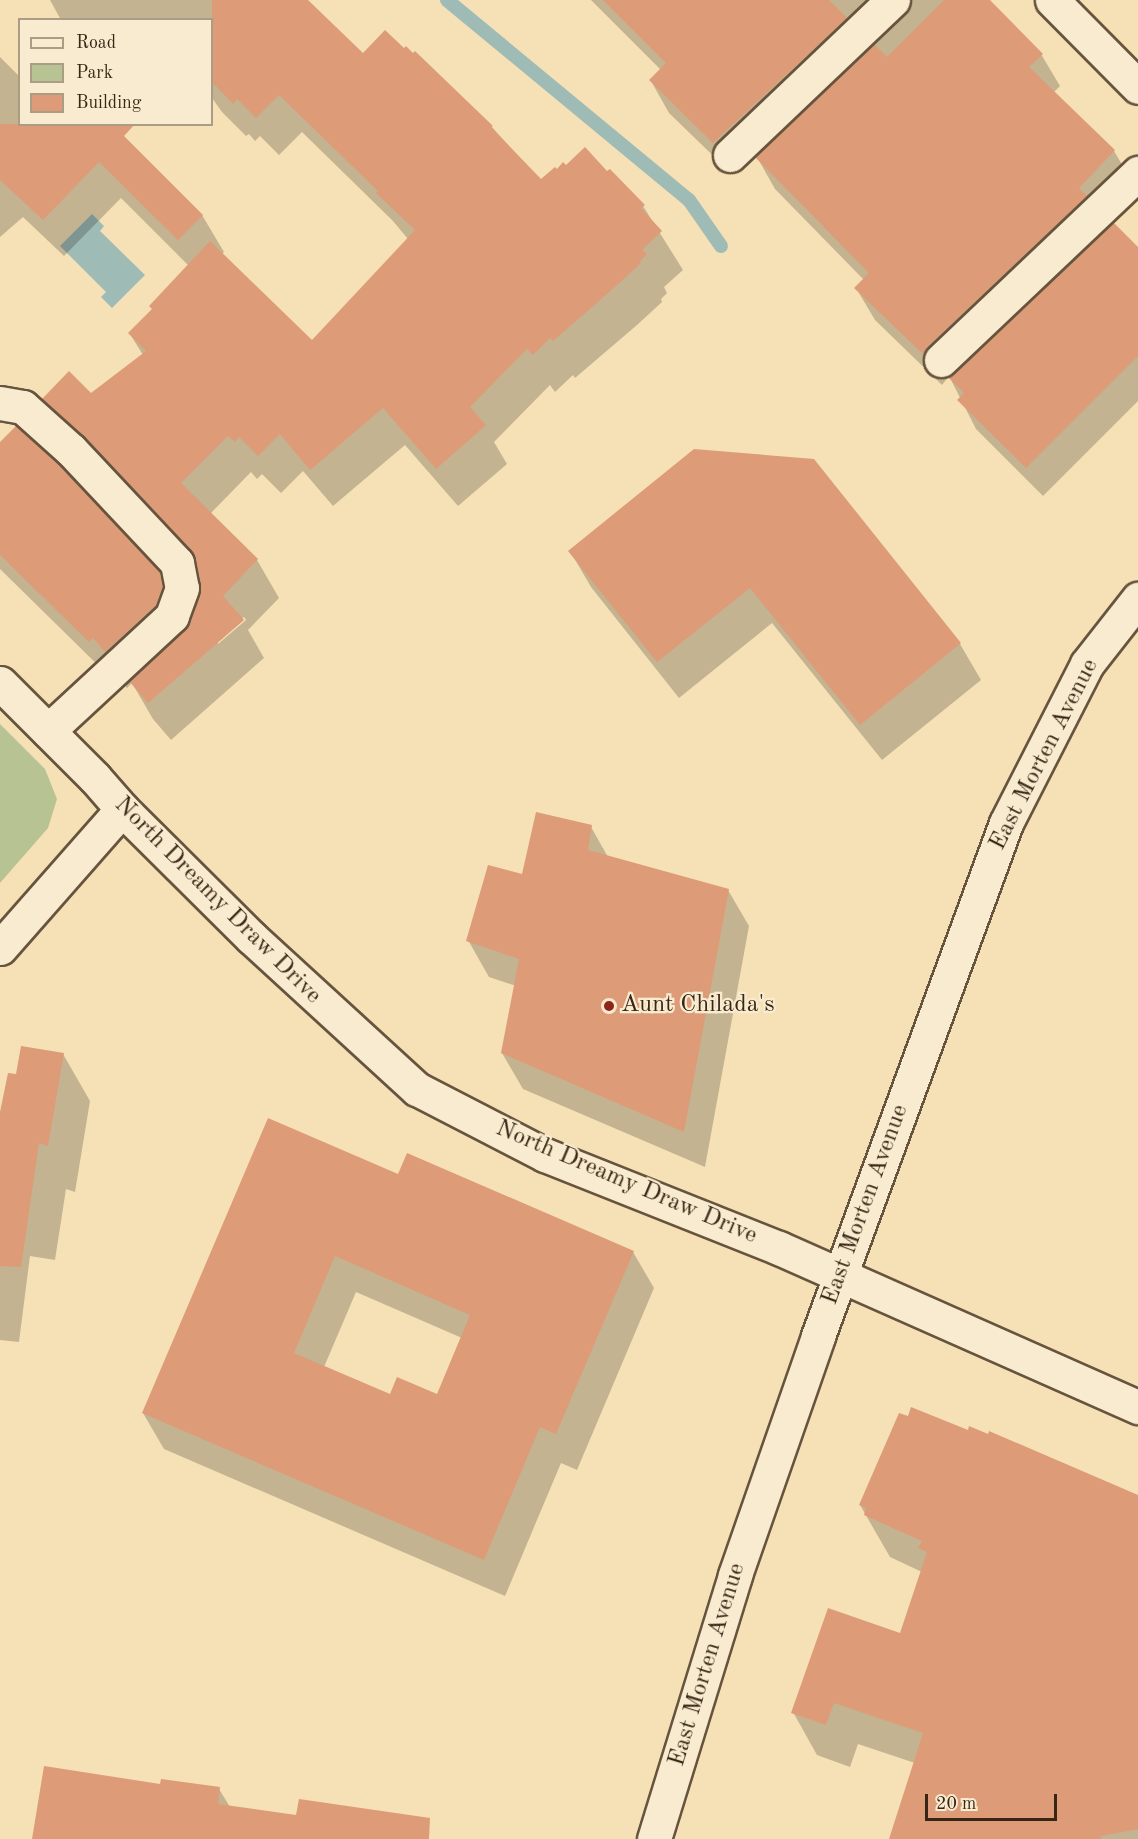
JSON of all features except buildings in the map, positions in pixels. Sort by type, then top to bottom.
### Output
[{"type":"street","points":[[730,155],[893,0]]},
{"type":"street","points":[[1052,0],[1138,87]]},
{"type":"street","points":[[941,360],[1138,172]]},
{"type":"street","points":[[0,403],[23,407],[71,450],[177,562],[182,588],[172,616],[48,730]]},
{"type":"street","name":"East Morten Avenue","points":[[654,1839],[735,1575],[840,1276],[1006,823],[1087,664],[1138,599]]},
{"type":"street","name":"North Dreamy Draw Drive","points":[[0,683],[252,938],[417,1089],[545,1155],[780,1248],[1138,1407]]},
{"type":"street","points":[[0,948],[122,809]]},
{"type":"green space","points":[[0,724],[45,769],[57,799],[48,828],[0,883]]},
{"type":"water","points":[[92,214],[104,226],[100,231],[145,275],[112,308],[101,297],[106,292],[60,246]]},
{"type":"waterway","points":[[447,0],[689,200],[721,246]]},
{"type":"place","name":"Aunt Chilada's","points":[[609,1006]]}]
